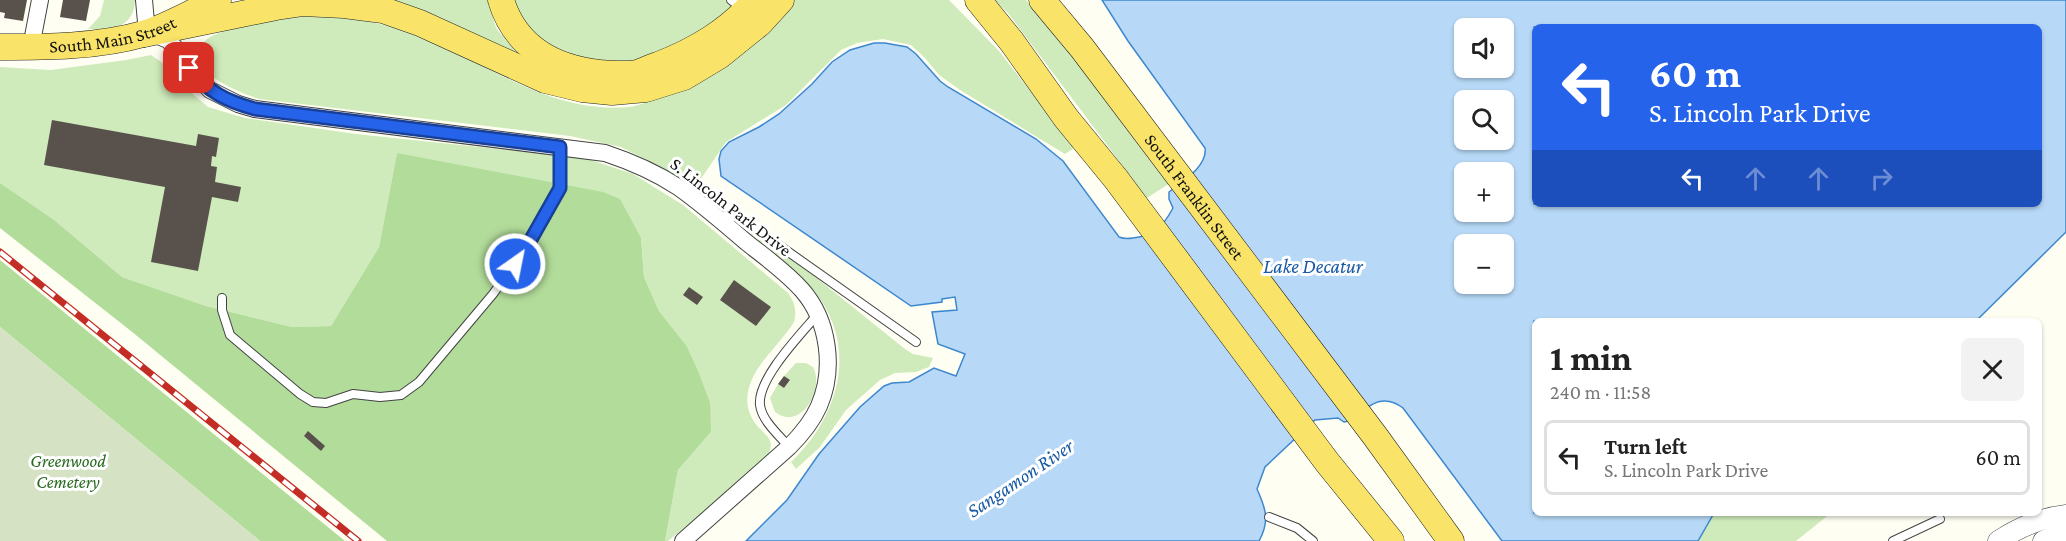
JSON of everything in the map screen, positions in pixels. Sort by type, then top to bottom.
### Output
[{"type":"main road","points":[[501,0],[506,17],[513,26],[527,43],[548,60],[576,71],[610,74],[637,73],[688,53],[722,32],[745,4]]},
{"type":"main road","points":[[144,34],[213,10],[276,7],[303,3],[344,5],[383,10],[420,22],[545,80],[582,89],[612,92],[646,89],[684,77],[719,56],[760,23],[781,0]]},
{"type":"main road","points":[[978,0],[1012,42],[1066,118],[1116,178],[1327,462],[1391,541]]},
{"type":"main road","name":"South Franklin Street","points":[[1042,0],[1082,48],[1375,436],[1451,541]]},
{"type":"main road","points":[[1055,0],[1082,48]]},
{"type":"main road","name":"South Main Street","points":[[0,47],[95,43],[144,34],[182,16],[213,10]]},
{"type":"street","points":[[31,47],[40,0]]},
{"type":"street","points":[[146,0],[164,15],[182,16]]},
{"type":"street","points":[[144,34],[146,0]]},
{"type":"street","points":[[189,68],[186,56],[189,39],[213,10]]},
{"type":"street","name":"S. Lincoln Park Drive","points":[[144,34],[153,34],[168,40],[189,68],[210,90],[238,104],[255,109],[605,153],[633,162],[665,178],[716,216],[794,282],[811,303],[823,327],[828,358],[823,396],[812,418],[789,447],[683,541]]},
{"type":"street","points":[[1998,541],[2023,526],[2044,518],[2066,515]]},
{"type":"street","points":[[2043,541],[2066,530]]},
{"type":"lane","points":[[222,298],[222,310],[230,335],[300,394],[313,402],[326,403],[353,394],[380,397],[401,395],[419,382],[494,294],[525,250],[560,188],[560,147]]},
{"type":"lane","points":[[716,216],[739,217],[915,342]]},
{"type":"lane","points":[[789,447],[764,417],[760,404],[762,392],[780,360],[818,314]]},
{"type":"lane","points":[[1269,517],[1296,528],[1313,541]]},
{"type":"lane","points":[[1893,541],[1940,519]]},
{"type":"green space","points":[[104,0],[135,0],[134,9],[126,22],[120,26],[88,29],[100,16]]},
{"type":"green space","points":[[371,0],[488,0],[496,28],[524,62]]},
{"type":"green space","points":[[510,0],[744,0],[720,23],[623,70],[538,45]]},
{"type":"green space","points":[[793,0],[949,0],[999,51],[1074,148],[1065,154],[960,90],[939,75],[911,45],[883,39],[857,43],[841,50],[786,105],[726,142],[696,186],[621,147],[570,136],[259,99],[212,76],[201,60],[200,51],[203,43],[214,35],[265,20],[320,16],[347,18],[375,23],[426,39],[499,75],[549,96],[601,107],[629,107],[675,93],[713,73]]},
{"type":"green space","points":[[995,0],[1026,0],[1046,21],[1170,183],[1147,198],[1008,13]]},
{"type":"green space","points":[[151,55],[164,64],[182,85],[208,107],[245,118],[356,134],[585,158],[633,174],[683,205],[788,293],[794,304],[794,322],[755,373],[748,392],[747,403],[752,418],[769,438],[771,444],[763,463],[668,541],[665,541],[678,470],[711,432],[686,345],[659,311],[644,277],[641,238],[397,153],[379,247],[331,326],[292,327],[206,306],[122,277],[53,219],[0,183],[0,67],[51,70]]},
{"type":"green space","points":[[397,153],[603,192],[620,199],[641,238],[644,277],[659,311],[686,345],[710,403],[711,432],[678,470],[665,541],[387,541],[131,331],[0,228],[0,183],[53,219],[122,277],[206,306],[292,327],[331,326],[379,247]]},
{"type":"green space","points":[[740,225],[803,267],[905,349],[913,354],[933,358],[929,367],[916,372],[895,373],[880,380],[846,410],[820,447],[796,469],[791,462],[808,444],[821,424],[838,381],[837,336],[829,313],[815,292]]},
{"type":"green space","points":[[0,260],[345,541],[260,541],[0,327]]},
{"type":"green space","name":"Greenwood Cemetery","points":[[0,327],[260,541],[0,541]]},
{"type":"green space","points":[[796,363],[806,363],[813,367],[816,386],[813,396],[802,412],[785,417],[775,412],[770,398],[778,384],[784,388],[790,381],[784,376]]},
{"type":"green space","points":[[1712,516],[1827,516],[1796,541],[1698,541]]},
{"type":"water","name":"Lake Decatur","points":[[1102,0],[2066,0],[2066,232],[1979,318],[1532,318],[1532,516],[1712,516],[1698,541],[1502,541],[1403,408],[1395,403],[1381,401],[1374,403],[1349,421],[1344,422],[1338,418],[1315,420],[1265,467],[1257,489],[1266,515],[1265,527],[1259,541],[746,541],[787,500],[819,454],[860,407],[884,386],[909,382],[934,368],[956,376],[965,354],[938,344],[932,312],[957,310],[955,297],[942,299],[942,302],[911,306],[721,176],[719,159],[721,151],[729,142],[779,114],[832,62],[850,50],[874,43],[885,43],[907,47],[948,87],[1036,139],[1063,161],[1119,237],[1127,239],[1141,237],[1157,229],[1173,208],[1169,192],[1198,167],[1205,155],[1205,148],[1128,41]]},
{"type":"building","points":[[0,0],[27,0],[23,21],[4,18],[5,13],[0,12]]},
{"type":"building","points":[[63,0],[90,0],[86,21],[60,17]]},
{"type":"building","points":[[52,120],[196,146],[198,134],[219,138],[216,157],[212,156],[211,166],[217,167],[215,182],[241,187],[238,202],[212,197],[198,271],[151,262],[165,187],[44,165]]},
{"type":"building","points":[[734,280],[771,307],[756,326],[720,300]]},
{"type":"building","points":[[689,287],[703,297],[697,305],[683,295]]},
{"type":"building","points":[[784,376],[790,380],[784,388],[778,384]]},
{"type":"building","points":[[308,431],[325,446],[321,451],[304,436]]},
{"type":"railway","points":[[0,252],[358,541]]},
{"type":"route","points":[[189,68],[210,90],[238,104],[255,109],[560,147],[560,188],[515,264]]},
{"type":"water label","name":"Sangamon River","points":[[1020,478]]}]
